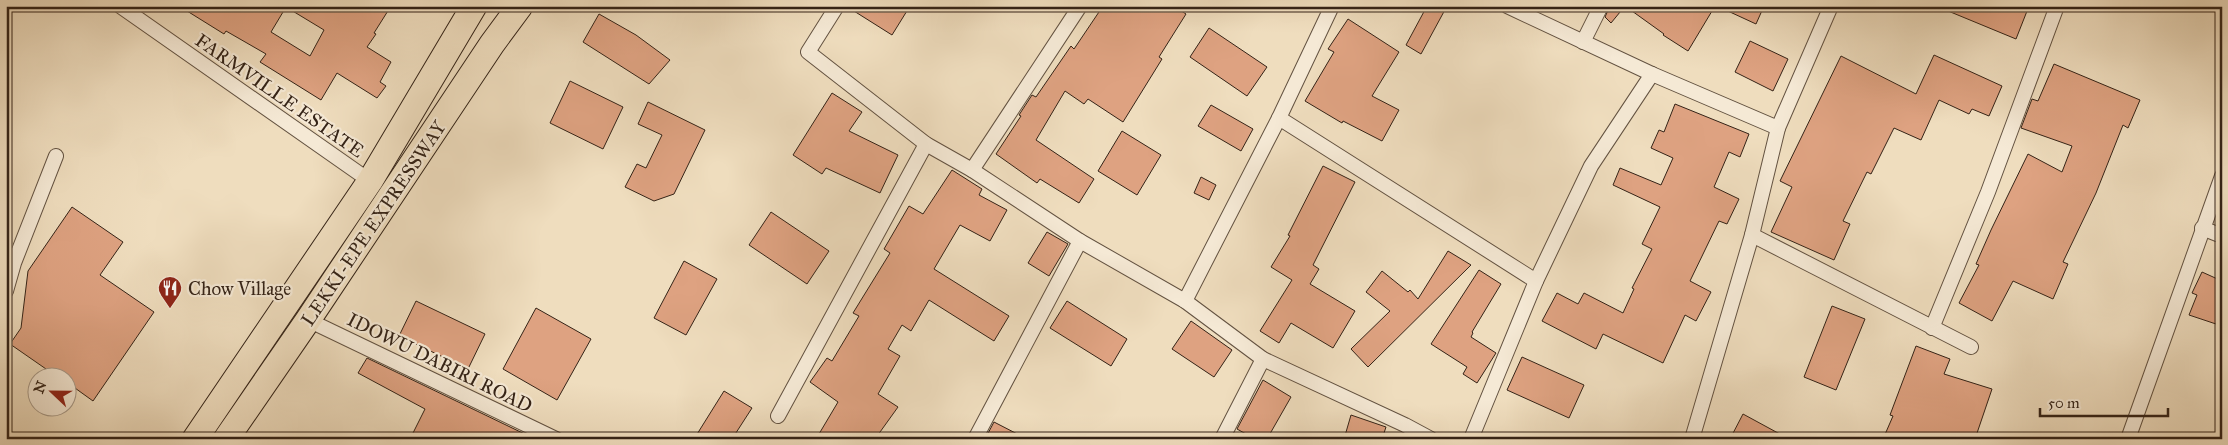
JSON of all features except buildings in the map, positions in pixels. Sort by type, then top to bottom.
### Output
[{"type":"highway","name":"LEKKI-EPE EXPRESSWAY","points":[[195,439],[370,181],[474,6]]},
{"type":"highway","name":"LEKKI-EPE EXPRESSWAY","points":[[226,439],[308,320],[492,44],[520,6]]},
{"type":"street","name":"FARMVILLE ESTATE","points":[[120,6],[370,181]]},
{"type":"street","points":[[837,6],[808,52],[926,144],[972,170],[1080,241],[1185,301],[1263,359],[1405,424],[1431,439]]},
{"type":"street","points":[[972,170],[1080,6]]},
{"type":"street","points":[[1185,301],[1279,118],[1332,6]]},
{"type":"street","points":[[1507,6],[1652,74],[1778,128]]},
{"type":"street","points":[[1582,42],[1601,6]]},
{"type":"street","points":[[1692,439],[1752,235],[1778,128],[1831,6]]},
{"type":"street","points":[[1932,328],[1988,192],[2057,6]]},
{"type":"street","points":[[1471,439],[1536,280],[1591,166],[1652,74]]},
{"type":"street","points":[[1279,118],[1536,280]]},
{"type":"street","points":[[778,416],[926,144]]},
{"type":"street","points":[[6,291],[14,263],[56,156]]},
{"type":"street","points":[[2128,439],[2222,176]]},
{"type":"street","points":[[2202,228],[2222,236]]},
{"type":"street","points":[[1752,235],[1971,347]]},
{"type":"street","points":[[975,439],[1080,241]]},
{"type":"street","name":"IDOWU DABIRI ROAD","points":[[308,320],[540,436],[556,439]]},
{"type":"street","points":[[1222,439],[1263,359]]},
{"type":"place","name":"Chow Village","points":[[170,309]]}]
